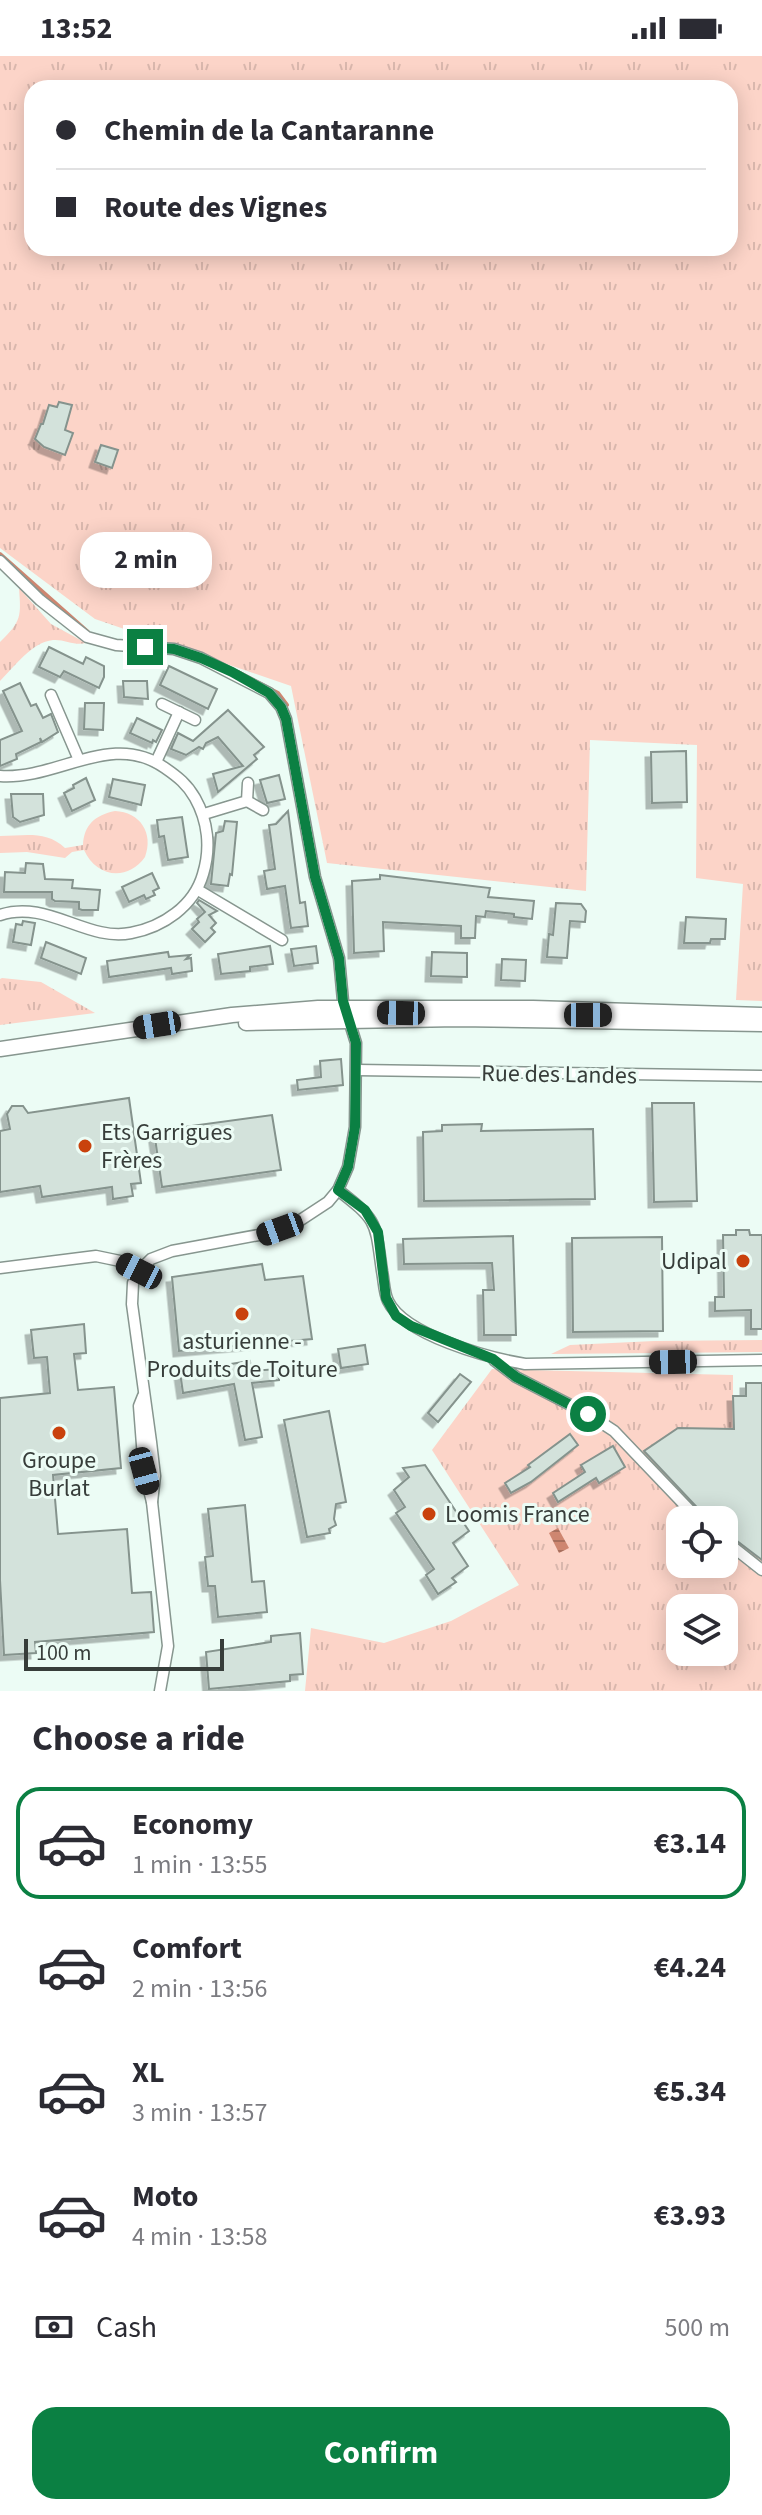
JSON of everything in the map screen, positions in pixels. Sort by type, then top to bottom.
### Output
[{"type":"main road","points":[[0,1052],[181,1028],[349,1013]]},
{"type":"main road","points":[[0,1052],[232,1015],[762,1015]]},
{"type":"main road","points":[[563,1015],[696,1017]]},
{"type":"main road","points":[[563,1015],[762,1024]]},
{"type":"street","points":[[0,561],[40,600],[87,637],[116,645],[174,649],[201,658],[269,693],[281,707],[289,733],[315,877],[339,958],[343,1001],[356,1043],[355,1127],[348,1167],[338,1190],[328,1202],[296,1223],[230,1242],[172,1251],[151,1259],[133,1283],[132,1304],[155,1476],[152,1502],[168,1646],[160,1691]]},
{"type":"street","points":[[51,695],[79,760]]},
{"type":"street","points":[[162,704],[195,720]]},
{"type":"street","points":[[156,762],[179,712]]},
{"type":"street","points":[[0,776],[44,773],[110,753],[138,756],[156,762],[187,784],[204,814],[208,836],[206,865],[198,890],[180,910],[162,922],[130,934],[100,933],[40,913],[8,912],[0,915]]},
{"type":"street","points":[[247,801],[248,783]]},
{"type":"street","points":[[204,814],[247,801],[263,810]]},
{"type":"street","points":[[198,890],[282,940]]},
{"type":"street","name":"Rue des Landes","points":[[357,1070],[762,1076]]},
{"type":"street","points":[[338,1190],[365,1210],[378,1232],[386,1298],[396,1316],[411,1326],[493,1359],[525,1364],[762,1360]]},
{"type":"street","points":[[0,1268],[96,1256],[120,1261],[139,1271]]},
{"type":"street","points":[[493,1359],[516,1377],[614,1431],[686,1506]]},
{"type":"street","points":[[738,1551],[762,1570]]},
{"type":"green space","points":[[0,56],[762,56],[762,1001],[736,1000],[743,884],[696,878],[697,745],[590,740],[586,891],[327,863],[291,686],[95,619],[0,548]]},
{"type":"green space","points":[[19,588],[51,624],[86,643],[57,640],[38,645],[0,681],[0,642],[13,629],[18,618]]},
{"type":"green space","points":[[115,811],[132,815],[146,832],[145,857],[130,870],[121,873],[104,871],[89,859],[84,850],[72,852],[65,858],[27,852],[0,853],[0,836],[42,836],[65,848],[83,845],[92,822]]},
{"type":"green space","points":[[2,978],[41,982],[95,1013],[0,1025]]},
{"type":"green space","points":[[762,1340],[762,1352],[551,1354],[570,1345]]},
{"type":"green space","points":[[492,1369],[733,1375],[733,1430],[762,1437],[762,1691],[305,1691],[311,1628],[384,1643],[451,1621],[519,1585],[432,1450]]},
{"type":"shaded area","points":[[558,1528],[569,1548],[559,1553],[549,1533]]},
{"type":"building","points":[[59,402],[72,405],[65,430],[73,433],[65,455],[44,447],[35,439],[49,405],[57,407]]},
{"type":"building","points":[[101,445],[118,450],[112,468],[95,462]]},
{"type":"building","points":[[49,647],[83,664],[86,657],[104,666],[104,677],[99,688],[64,671],[60,677],[39,667]]},
{"type":"building","points":[[169,666],[217,689],[208,709],[160,685]]},
{"type":"building","points":[[123,681],[147,681],[148,699],[124,697]]},
{"type":"building","points":[[20,683],[31,706],[36,704],[43,718],[51,714],[58,732],[42,742],[40,738],[41,742],[16,754],[17,759],[0,766],[0,740],[22,731],[3,691]]},
{"type":"building","points":[[85,703],[104,703],[103,730],[84,729]]},
{"type":"building","points":[[228,710],[264,747],[254,755],[257,759],[218,792],[213,774],[243,766],[218,737],[206,743],[203,749],[199,747],[186,755],[171,749],[178,733],[193,741]]},
{"type":"building","points":[[137,718],[162,730],[156,742],[130,733]]},
{"type":"building","points":[[686,751],[687,802],[652,803],[651,752]]},
{"type":"building","points":[[279,775],[285,799],[267,803],[260,780]]},
{"type":"building","points":[[86,778],[95,800],[72,811],[64,793]]},
{"type":"building","points":[[113,779],[145,785],[141,805],[109,797]]},
{"type":"building","points":[[11,794],[43,794],[44,815],[20,822],[13,817]]},
{"type":"building","points":[[288,811],[300,903],[305,902],[308,926],[291,928],[285,886],[267,889],[264,871],[275,869],[269,825],[276,824]]},
{"type":"building","points":[[182,817],[188,857],[168,860],[164,836],[159,837],[157,820]]},
{"type":"building","points":[[225,821],[237,822],[232,875],[228,886],[211,884],[216,833],[223,831]]},
{"type":"building","points":[[26,863],[43,864],[45,879],[73,880],[72,888],[100,890],[98,910],[79,909],[79,902],[55,901],[52,892],[4,892],[5,872],[25,873]]},
{"type":"building","points":[[152,873],[159,888],[153,891],[155,895],[146,899],[144,895],[129,902],[122,887]]},
{"type":"building","points":[[380,875],[490,888],[488,897],[534,901],[532,919],[486,911],[485,917],[476,916],[475,938],[461,938],[461,926],[383,922],[384,951],[354,953],[352,881],[380,879]]},
{"type":"building","points":[[199,900],[217,911],[209,915],[216,923],[211,928],[215,932],[205,942],[192,929],[205,912],[197,903]]},
{"type":"building","points":[[556,903],[581,904],[586,911],[585,922],[570,921],[567,958],[547,957]]},
{"type":"building","points":[[686,917],[726,919],[725,939],[711,939],[710,943],[684,943]]},
{"type":"building","points":[[23,921],[35,923],[31,945],[13,942],[16,924],[22,925]]},
{"type":"building","points":[[46,942],[86,958],[81,974],[41,958]]},
{"type":"building","points":[[270,946],[273,964],[250,967],[250,971],[221,974],[218,954]]},
{"type":"building","points":[[316,946],[318,963],[294,966],[291,949]]},
{"type":"building","points":[[168,952],[169,957],[190,955],[186,959],[191,958],[192,971],[172,974],[171,968],[109,977],[107,961]]},
{"type":"building","points":[[432,952],[467,953],[467,977],[431,976]]},
{"type":"building","points":[[502,959],[526,960],[525,981],[501,980]]},
{"type":"building","points":[[341,1059],[343,1085],[298,1090],[297,1080],[321,1077],[320,1061]]},
{"type":"building","name":"Ets Garrigues Frères","points":[[129,1098],[141,1183],[131,1184],[133,1196],[113,1199],[112,1187],[42,1197],[40,1186],[0,1192],[0,1131],[10,1129],[7,1114],[12,1106],[23,1106],[28,1113]]},
{"type":"building","points":[[652,1103],[694,1103],[697,1201],[654,1202]]},
{"type":"building","points":[[272,1115],[281,1170],[162,1187],[154,1131]]},
{"type":"building","points":[[482,1124],[481,1131],[593,1129],[595,1199],[424,1201],[423,1132],[442,1131],[442,1125]]},
{"type":"building","name":"Udipal","points":[[736,1230],[749,1230],[750,1235],[762,1235],[762,1329],[751,1329],[751,1310],[715,1311],[715,1297],[724,1297],[723,1235],[736,1235]]},
{"type":"building","points":[[513,1236],[516,1335],[484,1335],[483,1290],[494,1290],[492,1263],[404,1264],[403,1239]]},
{"type":"building","points":[[662,1237],[663,1331],[573,1332],[572,1238]]},
{"type":"building","name":"asturienne - Produits de Toiture","points":[[262,1264],[265,1280],[303,1276],[312,1339],[179,1351],[172,1277]]},
{"type":"building","name":"Groupe Burlat","points":[[84,1324],[86,1353],[74,1354],[78,1390],[114,1387],[121,1468],[53,1475],[58,1534],[127,1529],[132,1593],[151,1592],[154,1632],[35,1642],[36,1653],[4,1655],[0,1580],[0,1398],[50,1393],[47,1357],[34,1358],[31,1330]]},
{"type":"building","points":[[365,1345],[368,1364],[341,1368],[338,1349]]},
{"type":"building","points":[[250,1361],[251,1371],[278,1369],[279,1380],[252,1383],[262,1437],[245,1440],[234,1384],[183,1393],[180,1372]]},
{"type":"building","points":[[460,1374],[471,1382],[438,1422],[428,1413]]},
{"type":"building","points":[[746,1383],[762,1383],[762,1560],[738,1542],[738,1506],[696,1506],[644,1451],[678,1428],[734,1429],[733,1396],[746,1396]]},
{"type":"building","points":[[329,1411],[346,1502],[336,1504],[336,1525],[329,1529],[330,1533],[307,1537],[284,1420]]},
{"type":"building","points":[[570,1434],[578,1445],[531,1482],[511,1493],[505,1483]]},
{"type":"building","points":[[613,1446],[625,1467],[599,1483],[596,1478],[558,1502],[553,1493],[585,1472],[581,1465]]},
{"type":"building","points":[[425,1465],[469,1531],[453,1543],[468,1566],[452,1578],[456,1582],[438,1594],[426,1575],[434,1569],[396,1513],[405,1507],[394,1490],[409,1477],[403,1468]]},
{"type":"building","points":[[245,1505],[252,1582],[264,1581],[267,1612],[218,1617],[215,1586],[208,1586],[205,1557],[213,1556],[208,1509]]},
{"type":"building","points":[[300,1633],[303,1674],[290,1675],[290,1681],[209,1689],[206,1652],[271,1642],[271,1636]]},
{"type":"waterway","points":[[0,554],[88,632]]},
{"type":"waterway","points":[[238,672],[278,693],[287,705]]},
{"type":"place","name":"Ets Garrigues Frères","points":[[85,1146]]},
{"type":"place","name":"Udipal","points":[[743,1261]]},
{"type":"place","name":"asturienne - Produits de Toiture","points":[[242,1314]]},
{"type":"place","name":"Groupe Burlat","points":[[59,1433]]},
{"type":"place","name":"Loomis France","points":[[429,1514]]},
{"type":"route","points":[[145,647],[174,649],[232,672],[269,693],[286,719],[315,877],[339,958],[343,1001],[356,1043],[355,1127],[348,1167],[338,1190],[365,1210],[378,1232],[386,1298],[396,1316],[411,1326],[493,1359],[516,1377],[588,1414]]}]
